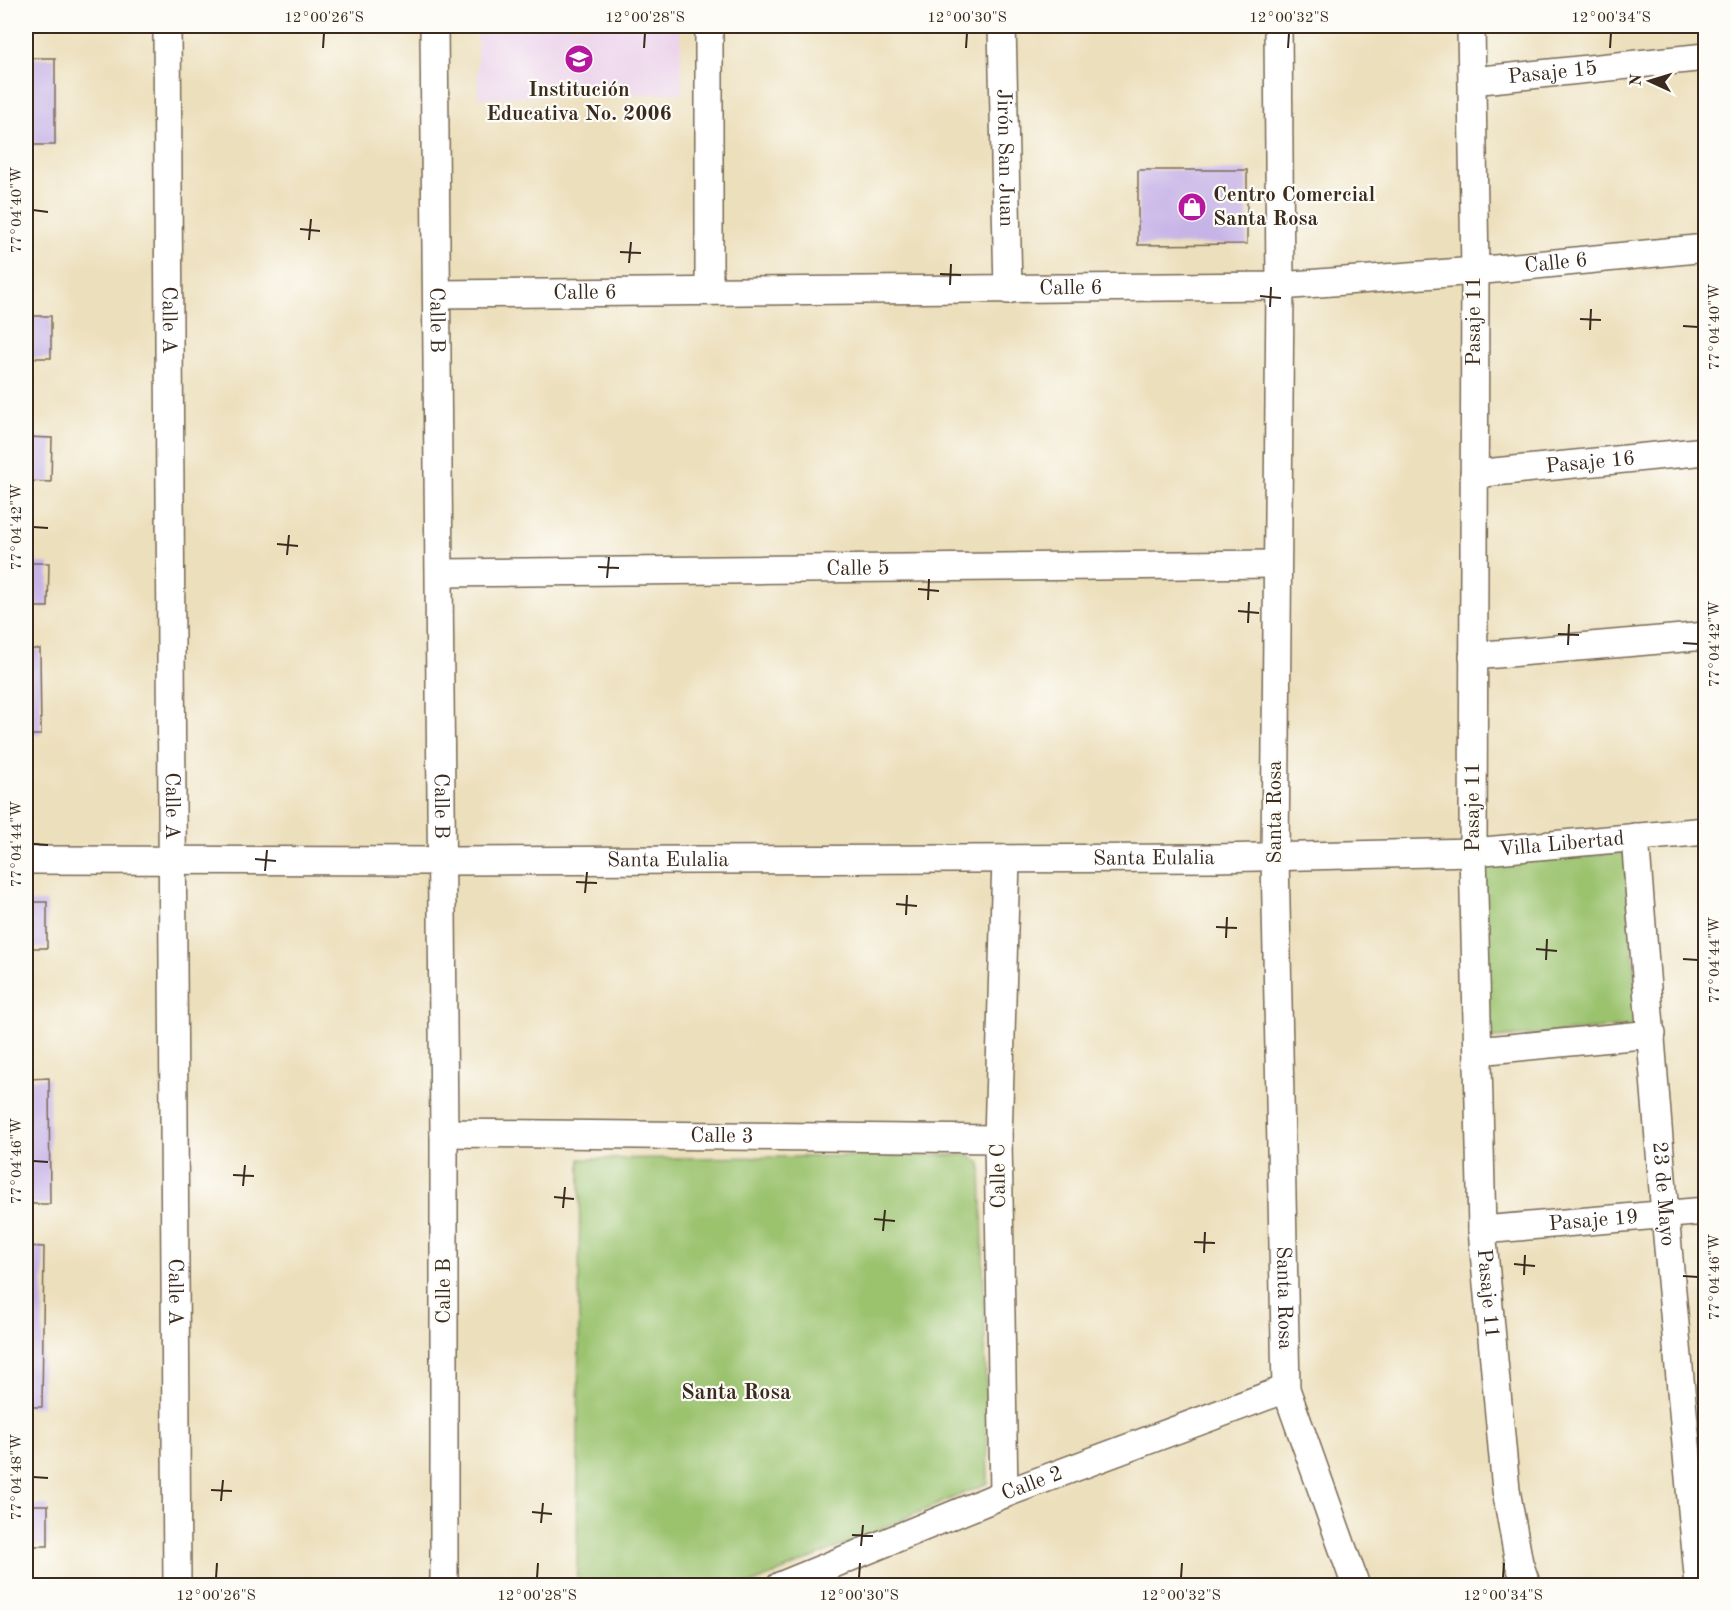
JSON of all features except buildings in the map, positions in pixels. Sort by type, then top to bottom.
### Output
[{"type":"street","name":"Calle A","points":[[167,26],[177,1586]]},
{"type":"street","name":"Calle B","points":[[434,26],[444,1133],[444,1586]]},
{"type":"street","points":[[709,26],[709,290]]},
{"type":"street","name":"Jirón San Juan","points":[[1002,26],[1008,290]]},
{"type":"street","name":"Santa Rosa","points":[[1278,26],[1280,286],[1275,857],[1286,1389],[1356,1586]]},
{"type":"street","name":"Pasaje 11","points":[[1471,26],[1474,271],[1473,852],[1482,1230],[1506,1490],[1518,1563],[1527,1586]]},
{"type":"street","name":"Pasaje 15","points":[[1472,81],[1706,57]]},
{"type":"street","name":"Calle 6","points":[[437,294],[1280,286],[1474,271],[1706,248]]},
{"type":"street","name":"Pasaje 16","points":[[1474,474],[1706,451]]},
{"type":"street","name":"Calle 5","points":[[440,573],[1276,564]]},
{"type":"street","points":[[1473,656],[1706,636]]},
{"type":"street","name":"Villa Libertad","points":[[1275,857],[1473,852],[1706,831]]},
{"type":"street","name":"23 de Mayo","points":[[1635,837],[1665,1215],[1699,1586]]},
{"type":"street","name":"Santa Eulalia","points":[[26,860],[442,861],[1275,857]]},
{"type":"street","name":"Calle C","points":[[1004,1494],[998,1139],[1006,859]]},
{"type":"street","points":[[1478,1051],[1652,1034]]},
{"type":"street","name":"Calle 3","points":[[444,1133],[998,1139]]},
{"type":"street","name":"Pasaje 19","points":[[1482,1230],[1706,1211]]},
{"type":"street","name":"Calle 2","points":[[780,1586],[1004,1494],[1286,1389]]},
{"type":"shaded area","name":"Institución Educativa No. 2006","points":[[477,26],[680,26],[682,93],[478,98]]},
{"type":"green space","points":[[1624,852],[1639,1025],[1486,1039],[1484,865]]},
{"type":"green space","points":[[969,1155],[981,1163],[988,1483],[749,1585],[577,1586],[580,1159]]},
{"type":"place","name":"Institución Educativa No. 2006","points":[[579,59]]},
{"type":"place","name":"Centro Comercial Santa Rosa","points":[[1192,207]]},
{"type":"district","name":"Santa Rosa","points":[[736,1393]]}]
